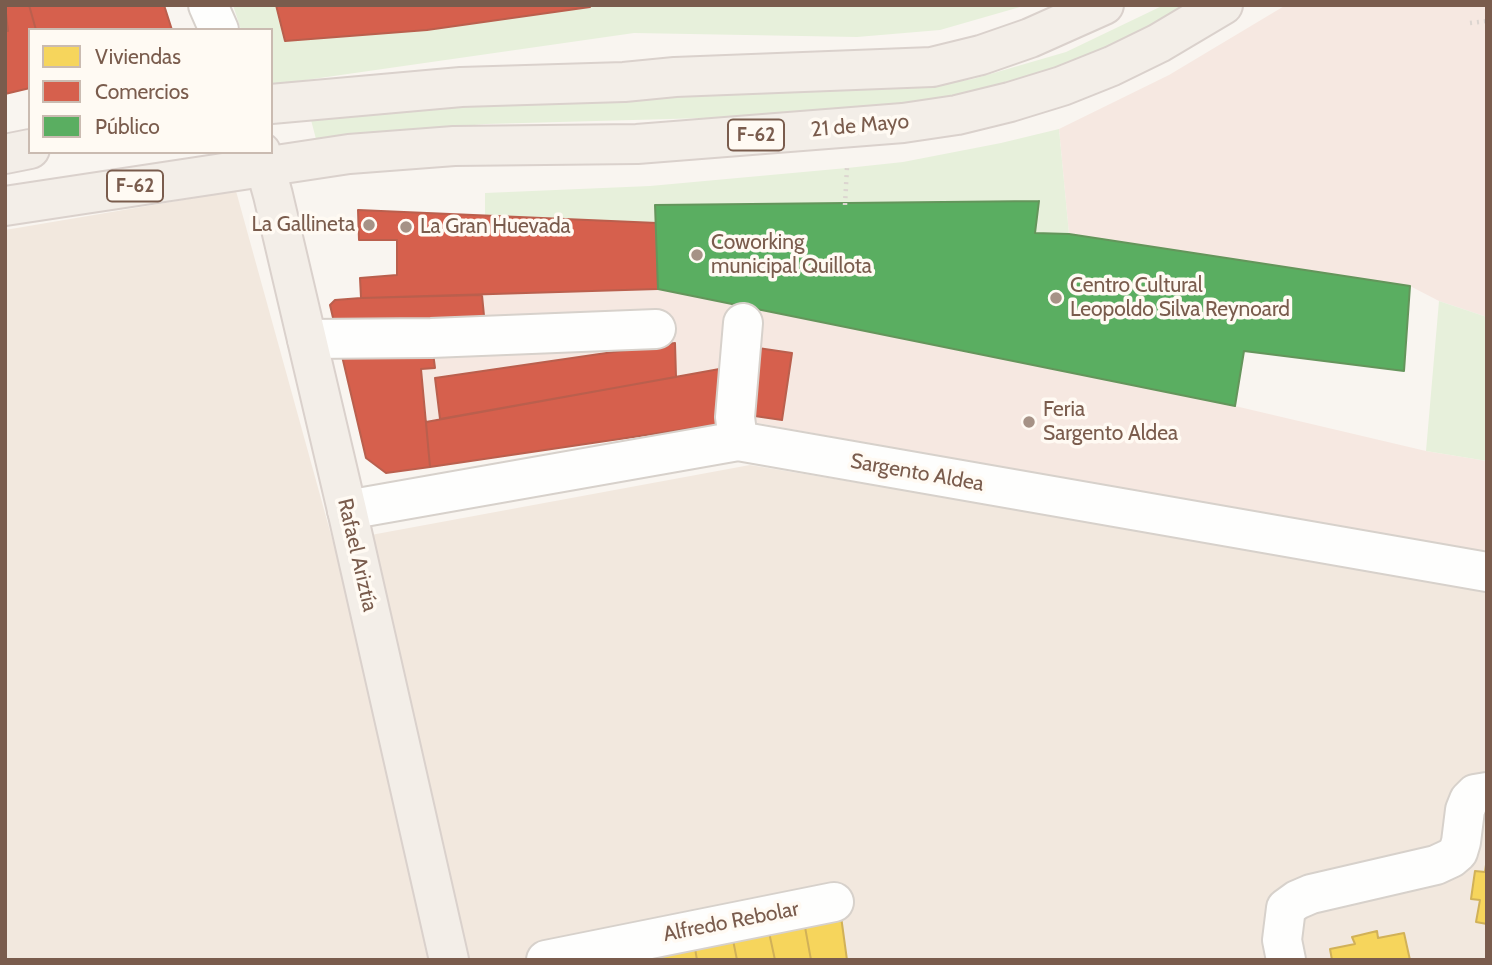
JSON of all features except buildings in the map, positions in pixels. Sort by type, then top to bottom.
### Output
[{"type":"main road","points":[[273,104],[461,87],[932,67],[981,55],[1030,38],[1104,5]]},
{"type":"main road","name":"21 de Mayo","points":[[263,159],[454,146],[636,144],[903,123],[957,115],[1036,94],[1112,66],[1159,43],[1223,5]]},
{"type":"main road","points":[[5,154],[28,149]]},
{"type":"main road","name":"F-62","points":[[5,206],[263,159]]},
{"type":"main road","name":"Rafael Ariztía","points":[[263,159],[347,510],[449,960]]},
{"type":"street","points":[[208,5],[218,28]]},
{"type":"street","points":[[738,441],[735,417],[743,323]]},
{"type":"street","points":[[307,340],[656,329]]},
{"type":"street","name":"Sargento Aldea","points":[[347,510],[738,441],[1487,572]]},
{"type":"street","points":[[1286,960],[1282,940],[1286,908],[1311,894],[1436,865],[1451,858],[1458,852],[1469,800],[1475,794],[1487,792]]},
{"type":"street","name":"Alfredo Rebolar","points":[[547,960],[834,902]]},
{"type":"path","points":[[1470,23],[1487,21]]},
{"type":"shaded area","points":[[1286,5],[1487,5],[1487,317],[1439,301],[1410,286],[1069,234],[1059,129],[1169,75]]},
{"type":"shaded area","points":[[236,191],[333,542],[750,465],[1487,587],[1487,960],[5,960],[5,230]]},
{"type":"shaded area","name":"Feria Sargento Aldea","points":[[658,289],[1235,406],[1426,451],[1487,461],[1487,556],[747,421],[386,473],[366,458],[330,305],[335,300]]},
{"type":"green space","points":[[233,5],[1027,5],[940,30],[857,37],[634,33],[273,85],[273,28],[240,28]]},
{"type":"green space","points":[[1164,5],[1201,5],[1183,17],[1000,93],[816,115],[486,124],[316,139],[311,120],[397,106],[918,88],[973,79],[1066,52]]},
{"type":"green space","points":[[1059,129],[1069,234],[1035,233],[1039,201],[655,205],[657,223],[485,216],[485,193],[650,186],[903,162]]},
{"type":"green space","points":[[1439,301],[1487,317],[1487,461],[1426,451]]},
{"type":"place","name":"La Gallineta","points":[[369,225]]},
{"type":"place","name":"La Gran Huevada","points":[[406,227]]},
{"type":"place","name":"Coworking municipal Quillota","points":[[697,255]]},
{"type":"place","name":"Centro Cultural Leopoldo Silva Reynoard","points":[[1056,298]]},
{"type":"place","name":"Feria Sargento Aldea","points":[[1029,422]]}]
